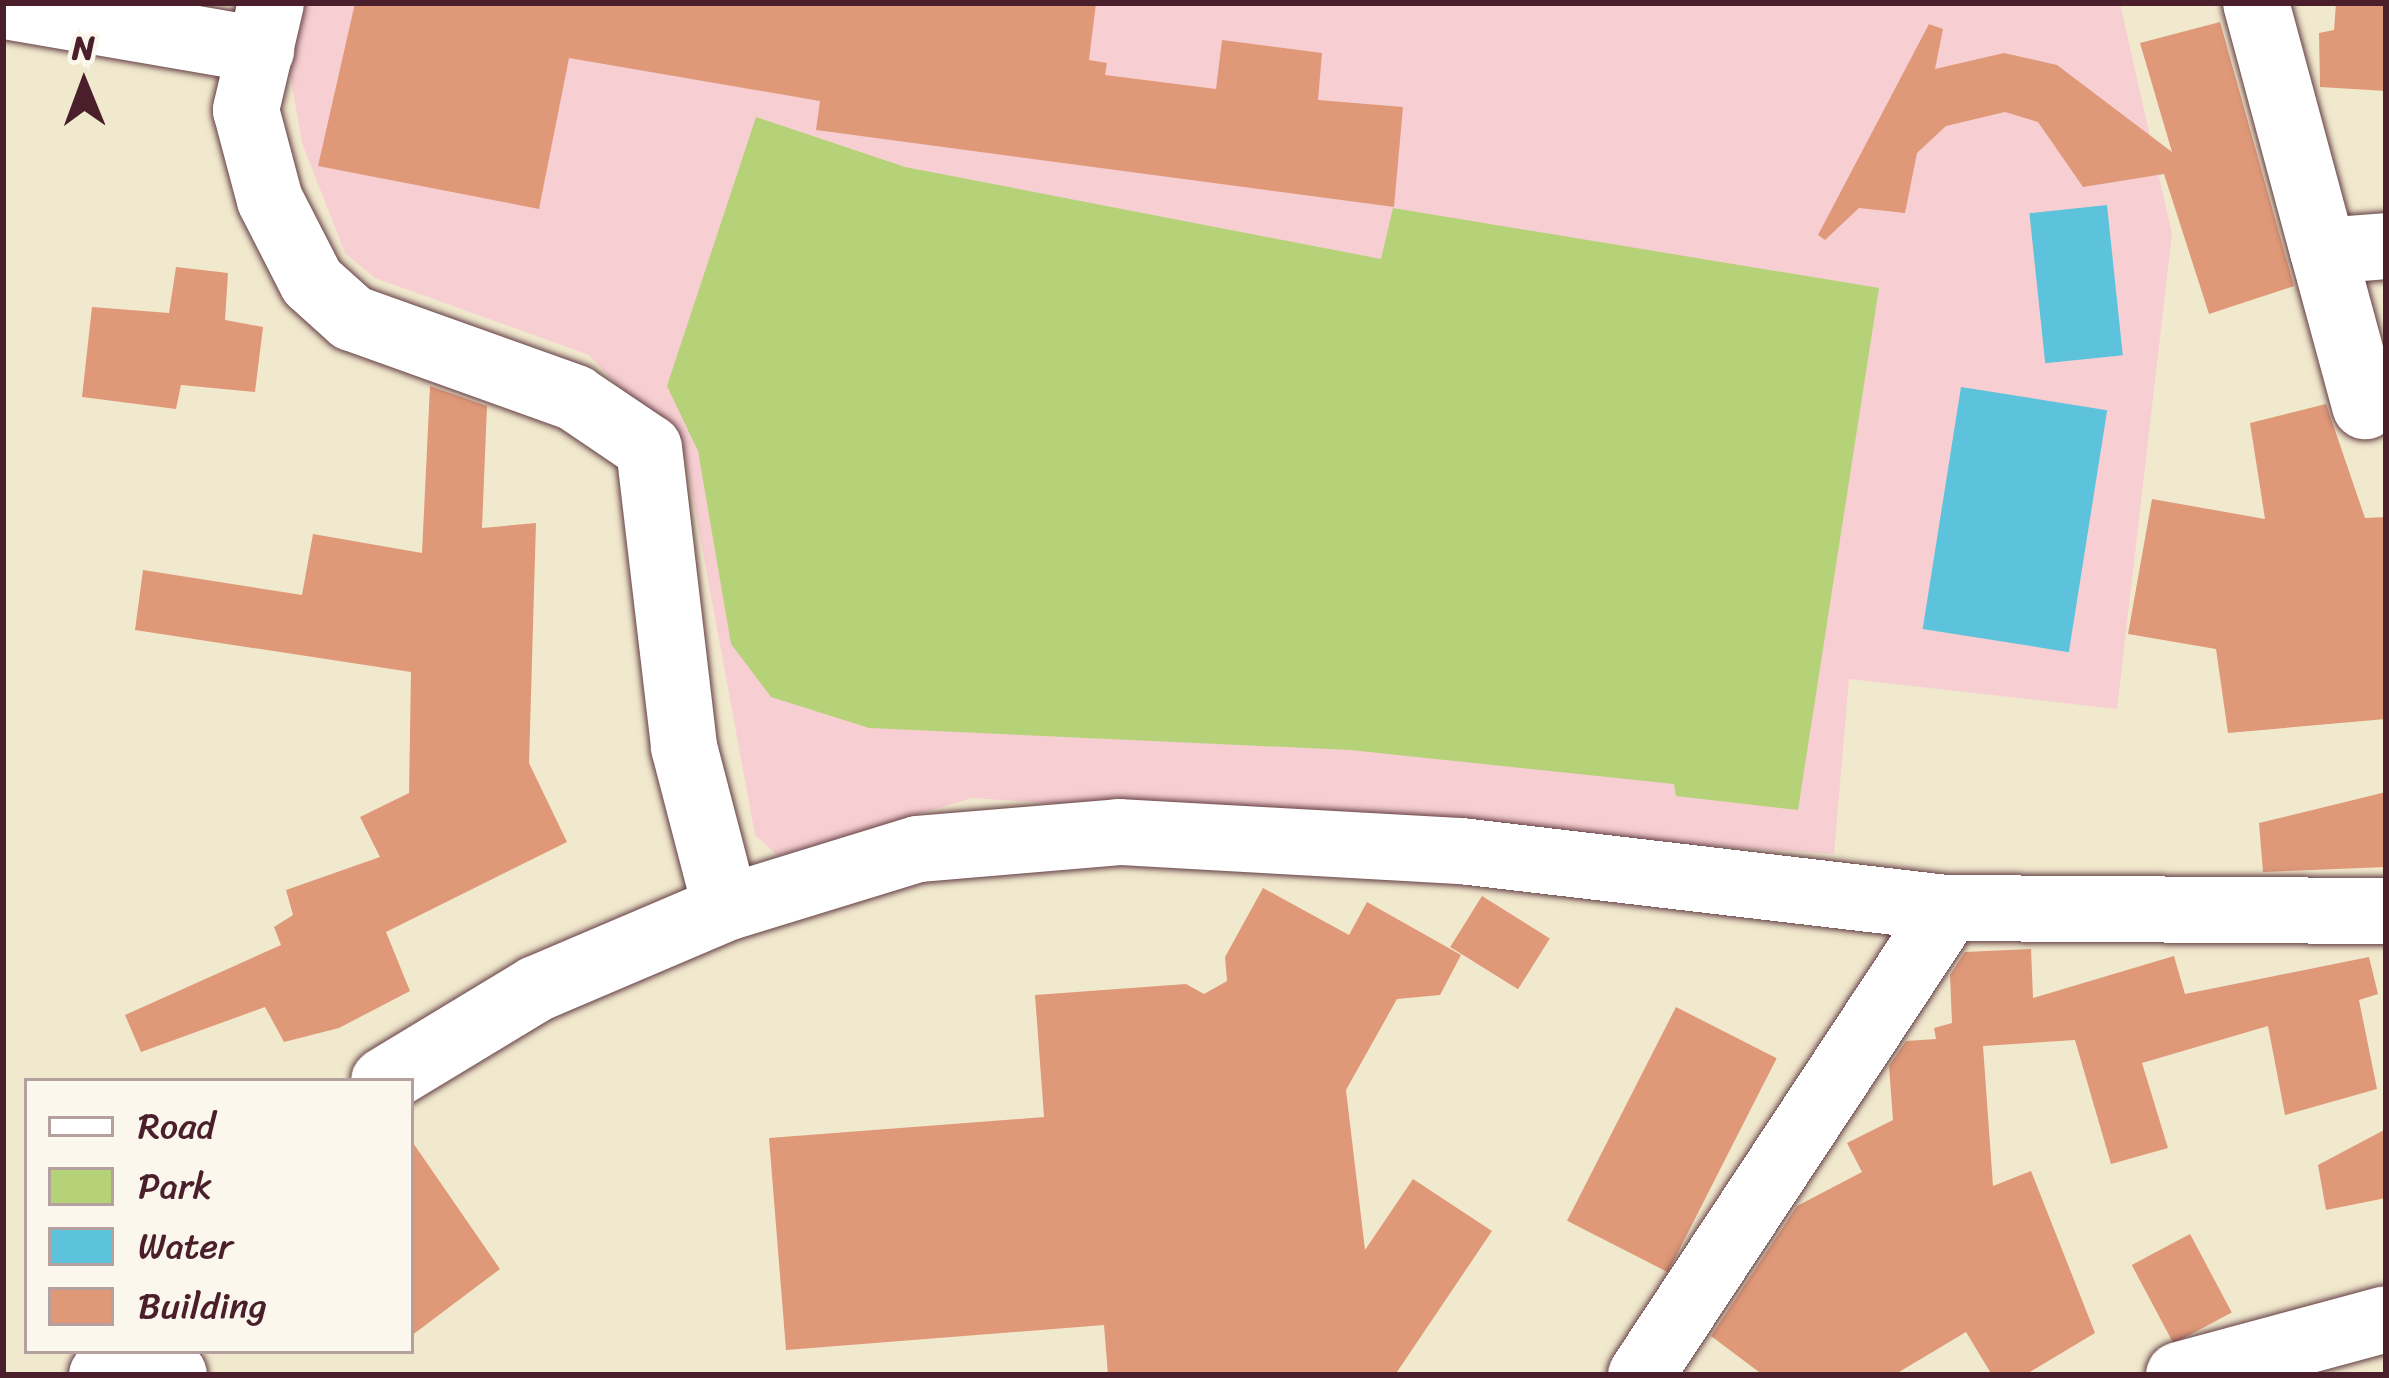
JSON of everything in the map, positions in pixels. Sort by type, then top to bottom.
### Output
[{"type":"street","points":[[2256,3],[2355,248],[2365,406]]},
{"type":"street","points":[[11,8],[266,26],[246,110],[270,200],[312,282],[352,318],[575,398],[649,448],[684,747],[726,908]]},
{"type":"street","points":[[389,1078],[536,989],[726,908],[918,849],[1119,832],[1461,851],[1949,908],[2386,911]]},
{"type":"street","points":[[1641,1375],[1949,908]]},
{"type":"street","points":[[2179,1375],[2386,1319]]},
{"type":"shaded area","points":[[306,3],[2120,3],[2172,234],[2117,709],[1849,679],[1834,854],[972,798],[778,856],[755,835],[686,460],[589,355],[375,278],[345,253],[302,143],[289,68]]},
{"type":"green space","points":[[756,117],[905,167],[1381,259],[1393,208],[1879,288],[1798,810],[1676,796],[1674,784],[1350,750],[869,728],[771,697],[731,644],[698,451],[667,386]]},
{"type":"water","points":[[2107,205],[2123,355],[2045,363],[2029,213]]},
{"type":"water","points":[[1961,387],[2107,410],[2069,652],[1923,629]]},
{"type":"building","points":[[355,3],[1096,3],[1089,60],[1107,63],[1105,75],[1216,89],[1222,40],[1322,53],[1318,100],[1403,107],[1394,207],[816,130],[820,101],[569,58],[539,209],[318,166]]},
{"type":"building","points":[[2336,3],[2386,3],[2386,91],[2320,87],[2319,33],[2334,30]]},
{"type":"building","points":[[2220,22],[2294,286],[2209,314],[2164,174],[2083,187],[2038,122],[2005,112],[1946,126],[1917,153],[1905,213],[1859,208],[1825,240],[1818,235],[1929,24],[1943,29],[1935,69],[2004,53],[2057,65],[2172,152],[2140,43]]},
{"type":"building","points":[[176,267],[228,273],[225,320],[263,327],[255,392],[181,385],[176,409],[82,397],[92,307],[169,313]]},
{"type":"building","points":[[430,386],[487,406],[482,528],[536,523],[529,763],[567,842],[386,932],[410,991],[339,1028],[284,1042],[265,1007],[141,1052],[125,1015],[281,945],[274,927],[293,915],[286,890],[380,857],[360,817],[409,793],[411,672],[135,630],[143,570],[302,595],[313,534],[422,553]]},
{"type":"building","points":[[2326,404],[2365,518],[2386,517],[2386,719],[2228,733],[2216,649],[2128,634],[2152,499],[2265,519],[2250,423]]},
{"type":"building","points":[[2386,792],[2386,867],[2263,872],[2259,823]]},
{"type":"building","points":[[1263,888],[1349,935],[1367,902],[1461,955],[1440,995],[1397,999],[1346,1090],[1365,1250],[1413,1179],[1492,1231],[1395,1375],[1108,1375],[1104,1325],[786,1350],[769,1138],[1044,1117],[1035,995],[1186,984],[1204,994],[1227,981],[1225,957]]},
{"type":"building","points":[[1482,896],[1550,938],[1518,989],[1450,947]]},
{"type":"building","points":[[2031,949],[2033,998],[2174,956],[2185,994],[2369,957],[2378,994],[2359,1000],[2377,1089],[2285,1115],[2268,1026],[2142,1063],[2168,1148],[2111,1164],[2075,1040],[1983,1046],[1993,1186],[2031,1171],[2095,1333],[2025,1375],[1992,1375],[1966,1332],[1894,1375],[1763,1375],[1711,1336],[1797,1206],[1862,1172],[1847,1143],[1893,1120],[1889,1066],[1906,1041],[1936,1039],[1934,1028],[1952,1023],[1950,975],[1965,952]]},
{"type":"building","points":[[1676,1007],[1777,1058],[1668,1272],[1567,1221]]},
{"type":"building","points":[[2386,1129],[2386,1198],[2326,1210],[2318,1165]]},
{"type":"building","points":[[414,1144],[500,1269],[414,1334]]},
{"type":"building","points":[[2190,1234],[2232,1313],[2174,1344],[2132,1265]]}]
